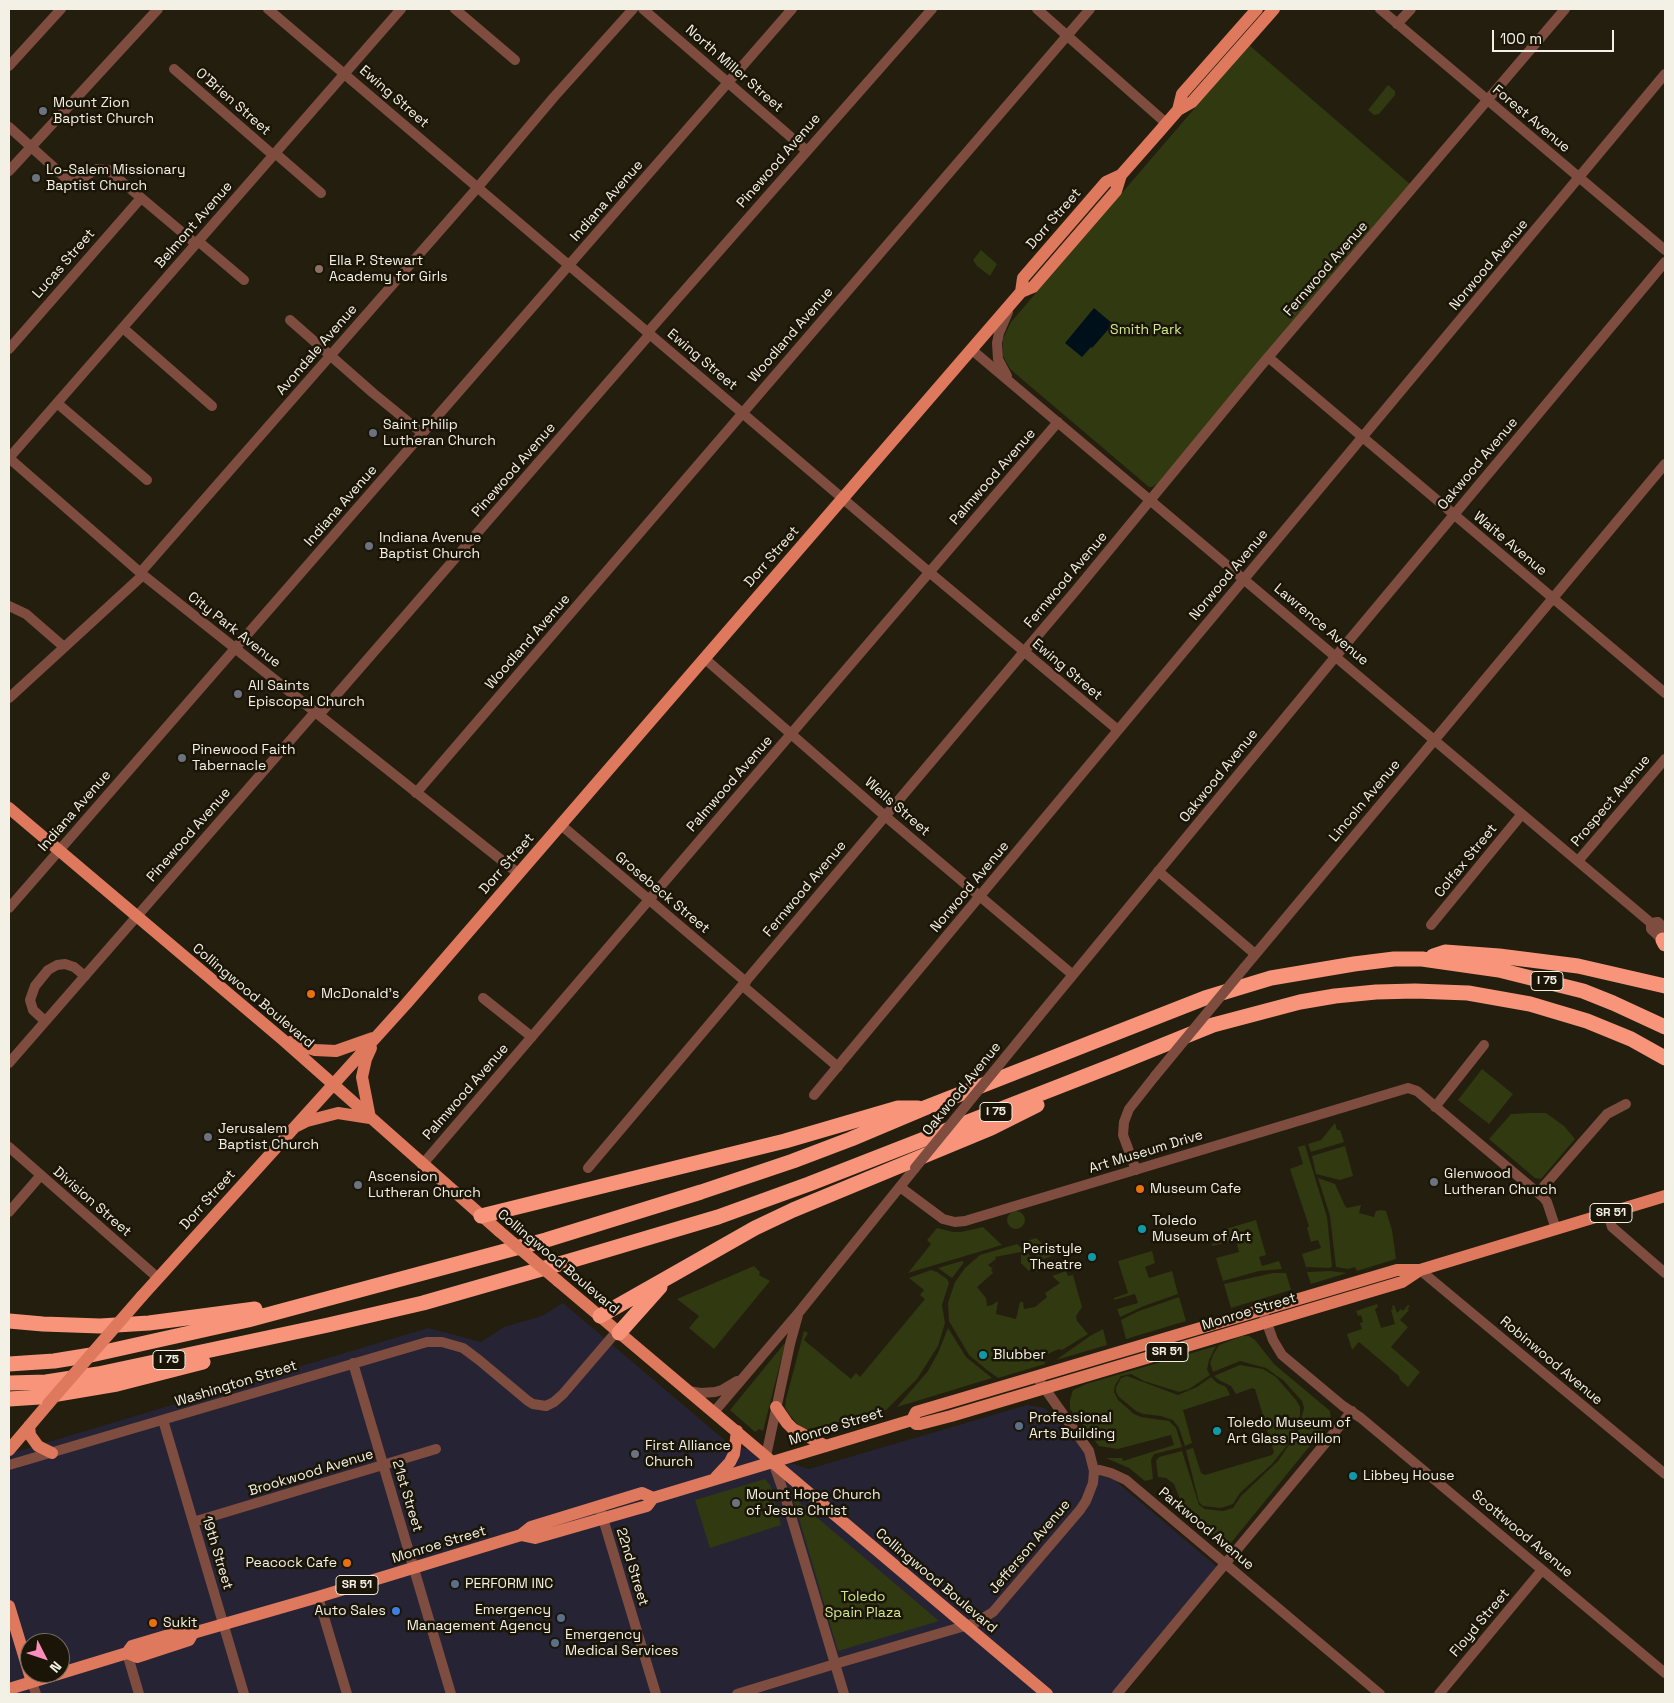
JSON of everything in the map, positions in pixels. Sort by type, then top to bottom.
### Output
[{"type":"highway","points":[[1422,959],[1445,952],[1499,956],[1578,966],[1665,986]]},
{"type":"highway","name":"I 75","points":[[9,1364],[54,1361],[124,1348],[248,1320],[503,1252],[701,1192],[851,1140],[1205,998],[1271,978],[1394,959],[1422,959],[1499,970],[1583,991],[1621,1006],[1665,1027]]},
{"type":"highway","points":[[1641,980],[1657,979],[1665,972]]},
{"type":"highway","name":"I 75","points":[[9,1383],[46,1382],[98,1374],[328,1325],[423,1303],[574,1260],[718,1217],[809,1184],[1119,1064],[1213,1025],[1292,1004],[1335,996],[1415,991],[1468,993],[1530,1004],[1587,1022],[1631,1039],[1665,1058]]},
{"type":"highway","points":[[600,1316],[755,1228],[793,1210],[991,1128],[1119,1064]]},
{"type":"highway","points":[[481,1216],[784,1141],[898,1108],[927,1108]]},
{"type":"highway","points":[[618,1332],[666,1279]]},
{"type":"highway","points":[[9,1320],[67,1326],[149,1323],[318,1300]]},
{"type":"highway","points":[[9,1399],[40,1397],[117,1384],[195,1364],[328,1325]]},
{"type":"main road","name":"Dorr Street","points":[[1178,110],[1182,94],[1257,9]]},
{"type":"main road","name":"Dorr Street","points":[[9,1450],[142,1296],[292,1128],[376,1038],[519,874],[1017,297],[1023,278],[1106,182],[1121,175],[1178,110],[1192,102],[1274,9]]},
{"type":"main road","name":"Collingwood Boulevard","points":[[9,808],[282,1039],[481,1216],[1047,1694]]},
{"type":"main road","points":[[282,1039],[306,1048],[324,1052],[336,1052],[376,1038]]},
{"type":"main road","points":[[292,1128],[338,1113],[370,1118],[362,1077],[366,1059],[376,1038]]},
{"type":"main road","name":"Monroe Street","points":[[9,1689],[34,1688],[127,1653],[132,1646],[186,1630],[194,1633],[521,1535],[535,1538],[601,1512],[647,1506],[653,1498],[769,1459],[826,1446],[912,1420],[916,1412],[1036,1376],[1402,1282],[1420,1270],[1665,1196]]},
{"type":"main road","name":"Monroe Street","points":[[912,1420],[916,1424],[920,1424],[1044,1388],[1264,1316]]},
{"type":"main road","points":[[776,1407],[793,1429],[826,1446]]},
{"type":"main road","points":[[29,1426],[30,1435],[38,1446],[52,1453]]},
{"type":"main road","points":[[714,1479],[730,1462],[734,1454],[737,1431]]},
{"type":"main road","points":[[9,1606],[34,1688]]},
{"type":"street","points":[[9,66],[61,9]]},
{"type":"street","points":[[9,171],[158,9]]},
{"type":"street","name":"Ewing Street","points":[[268,9],[1118,730]]},
{"type":"street","name":"Belmont Avenue","points":[[9,458],[401,9]]},
{"type":"street","points":[[455,9],[515,60]]},
{"type":"street","name":"Avondale Avenue","points":[[9,698],[142,574],[633,9]]},
{"type":"street","name":"North Miller Street","points":[[643,9],[807,151]]},
{"type":"street","name":"Indiana Avenue","points":[[9,908],[792,9]]},
{"type":"street","name":"Pinewood Avenue","points":[[9,1063],[932,9]]},
{"type":"street","points":[[1037,9],[1166,123]]},
{"type":"street","name":"Woodland Avenue","points":[[416,793],[1090,9]]},
{"type":"street","name":"Forest Avenue","points":[[1380,9],[1665,250]]},
{"type":"street","points":[[1397,24],[1410,9]]},
{"type":"street","name":"Fernwood Avenue","points":[[588,1168],[1024,652],[1268,357],[1565,9]]},
{"type":"street","name":"O'Brien Street","points":[[174,69],[321,193]]},
{"type":"street","name":"Norwood Avenue","points":[[814,1095],[1665,74]]},
{"type":"street","points":[[9,127],[69,181],[76,182],[100,168],[112,172],[141,198],[244,280]]},
{"type":"street","name":"Lucas Street","points":[[9,349],[141,198]]},
{"type":"street","name":"Oakwood Avenue","points":[[714,1412],[800,1311],[1158,871],[1665,262]]},
{"type":"street","points":[[1012,383],[1000,365],[997,343],[1003,321],[1017,297]]},
{"type":"street","points":[[290,320],[422,433]]},
{"type":"street","points":[[123,328],[212,406]]},
{"type":"street","name":"Lawrence Avenue","points":[[972,350],[1651,923],[1651,929],[1665,939]]},
{"type":"street","name":"Waite Avenue","points":[[1268,357],[1665,693]]},
{"type":"street","points":[[57,403],[148,480]]},
{"type":"street","name":"Palmwood Avenue","points":[[422,1165],[1058,422]]},
{"type":"street","name":"City Park Avenue","points":[[9,458],[142,574],[519,874]]},
{"type":"street","name":"Lincoln Avenue","points":[[1136,1170],[1124,1135],[1124,1122],[1129,1109],[1244,968],[1665,464]]},
{"type":"street","points":[[10,605],[32,618],[64,647]]},
{"type":"street","name":"Wells Street","points":[[704,658],[885,816],[1073,974]]},
{"type":"street","name":"Prospect Avenue","points":[[1578,861],[1665,759]]},
{"type":"street","name":"Colfax Street","points":[[1431,925],[1522,814]]},
{"type":"street","name":"Grosebeck Street","points":[[561,825],[838,1067]]},
{"type":"street","points":[[1158,871],[1256,954]]},
{"type":"street","points":[[45,1021],[36,1014],[31,1005],[30,996],[34,986],[48,970],[61,964],[74,967],[85,976]]},
{"type":"street","points":[[483,998],[532,1037]]},
{"type":"street","points":[[1484,1045],[1435,1106],[1547,1202],[1556,1229]]},
{"type":"street","name":"Art Museum Drive","points":[[900,1187],[937,1216],[956,1222],[1413,1090],[1435,1106]]},
{"type":"street","points":[[1538,1193],[1607,1114],[1626,1104]]},
{"type":"street","name":"Division Street","points":[[9,1147],[158,1278]]},
{"type":"street","points":[[9,1212],[40,1175]]},
{"type":"street","points":[[1608,1214],[1612,1226],[1665,1273]]},
{"type":"street","name":"Robinwood Avenue","points":[[1420,1270],[1665,1474]]},
{"type":"street","name":"Oakwood Avenue","points":[[769,1459],[776,1407],[790,1344],[800,1311]]},
{"type":"street","name":"Scottwood Avenue","points":[[1264,1316],[1282,1355],[1343,1406],[1352,1410],[1665,1673]]},
{"type":"street","name":"Washington Street","points":[[9,1465],[409,1346],[434,1341],[455,1345],[471,1353],[528,1401],[533,1404],[546,1406],[563,1394],[618,1332]]},
{"type":"street","name":"21st Street","points":[[353,1363],[451,1694]]},
{"type":"street","name":"Oakwood Avenue","points":[[688,1390],[701,1393],[715,1392],[722,1390],[744,1376]]},
{"type":"street","points":[[1036,1376],[1084,1444],[1094,1471]]},
{"type":"street","points":[[1117,1694],[1352,1410]]},
{"type":"street","name":"19th Street","points":[[163,1420],[244,1694]]},
{"type":"street","name":"Brookwood Avenue","points":[[193,1522],[436,1449]]},
{"type":"street","points":[[769,1459],[785,1496],[844,1694]]},
{"type":"street","name":"Parkwood Avenue","points":[[1094,1471],[1111,1472],[1126,1480],[1380,1694]]},
{"type":"street","name":"Jefferson Avenue","points":[[737,1694],[984,1619],[994,1612],[1086,1501],[1093,1483],[1094,1471]]},
{"type":"street","name":"22nd Street","points":[[601,1512],[656,1694]]},
{"type":"street","name":"Floyd Street","points":[[1439,1694],[1542,1570]]},
{"type":"street","points":[[318,1597],[347,1694]]},
{"type":"street","points":[[127,1653],[139,1694]]},
{"type":"shaded area","points":[[563,1303],[728,1443],[809,1469],[1027,1405],[1045,1408],[1118,1483],[1217,1567],[1112,1694],[9,1694],[9,1454],[428,1328],[481,1342],[504,1327],[542,1316]]},
{"type":"green space","name":"Smith Park","points":[[1249,45],[1410,184],[1158,483],[1149,487],[1010,369],[1003,356],[1003,339],[1011,322]]},
{"type":"green space","points":[[1388,85],[1395,91],[1395,95],[1379,114],[1374,115],[1368,110]]},
{"type":"green space","points":[[981,250],[997,264],[990,276],[977,266],[973,260]]},
{"type":"green space","points":[[1482,1069],[1513,1094],[1489,1124],[1458,1100]]},
{"type":"green space","points":[[1546,1113],[1564,1126],[1575,1139],[1541,1179],[1535,1178],[1489,1139],[1511,1114]]},
{"type":"green space","points":[[1335,1123],[1337,1130],[1340,1130],[1344,1142],[1311,1152],[1308,1144],[1321,1140]]},
{"type":"green space","points":[[1305,1145],[1327,1217],[1332,1266],[1330,1268],[1306,1267],[1302,1254],[1321,1248],[1318,1240],[1311,1242],[1307,1228],[1309,1226],[1290,1169],[1303,1164],[1298,1147]]},
{"type":"green space","points":[[1345,1146],[1353,1176],[1340,1180],[1316,1174],[1312,1156]]},
{"type":"green space","points":[[1318,1178],[1335,1184],[1347,1208],[1361,1205],[1359,1213],[1374,1217],[1376,1211],[1386,1211],[1392,1230],[1396,1259],[1357,1271],[1355,1267],[1348,1269],[1336,1267],[1330,1216]]},
{"type":"green space","points":[[1012,1211],[1020,1211],[1025,1216],[1023,1227],[1012,1229],[1007,1224],[1007,1216]]},
{"type":"green space","points":[[1256,1220],[1266,1255],[1259,1257],[1262,1266],[1279,1261],[1282,1269],[1259,1271],[1223,1281],[1216,1258],[1239,1252],[1236,1240],[1212,1246],[1212,1244],[1224,1240],[1222,1230]]},
{"type":"green space","points":[[983,1227],[1002,1245],[908,1273],[931,1244],[927,1240],[937,1228],[961,1232]]},
{"type":"green space","points":[[1036,1238],[1055,1255],[1040,1260],[1021,1243]]},
{"type":"green space","points":[[1017,1244],[1036,1261],[1037,1265],[1041,1264],[1042,1268],[1037,1272],[1031,1268],[1029,1271],[1021,1263],[1021,1252],[995,1257],[996,1259],[988,1265],[993,1269],[991,1270],[993,1273],[977,1287],[986,1298],[987,1306],[998,1301],[996,1314],[1016,1319],[1020,1302],[1023,1302],[1024,1309],[1035,1307],[1047,1297],[1045,1293],[1060,1283],[1052,1276],[1066,1271],[1068,1276],[1073,1275],[1082,1307],[1076,1316],[1077,1321],[1088,1334],[1062,1350],[1059,1349],[1043,1356],[1045,1364],[998,1378],[969,1355],[949,1321],[948,1303],[955,1282],[965,1268],[980,1255]]},
{"type":"green space","points":[[1152,1251],[1155,1263],[1145,1267],[1149,1278],[1172,1271],[1178,1294],[1120,1317],[1117,1309],[1138,1303],[1135,1294],[1114,1300],[1114,1298],[1128,1293],[1118,1261]]},
{"type":"green space","points":[[964,1262],[952,1278],[938,1268]]},
{"type":"green space","points":[[754,1266],[760,1272],[759,1275],[770,1281],[714,1349],[689,1328],[699,1316],[677,1299]]},
{"type":"green space","points":[[931,1270],[947,1279],[949,1283],[942,1305],[945,1323],[938,1346],[917,1379],[886,1410],[807,1429],[799,1426],[785,1407],[804,1331],[808,1333],[804,1340],[851,1379],[856,1373],[860,1377],[925,1299],[920,1295],[924,1290],[909,1278]]},
{"type":"green space","points":[[1330,1271],[1347,1273],[1311,1284],[1307,1272]]},
{"type":"green space","points":[[1273,1273],[1286,1273],[1291,1290],[1231,1308],[1224,1284]]},
{"type":"green space","points":[[1179,1297],[1186,1321],[1126,1339],[1121,1320],[1139,1311]]},
{"type":"green space","points":[[1377,1304],[1378,1307],[1375,1309],[1381,1328],[1395,1324],[1391,1310],[1393,1309],[1392,1306],[1394,1305],[1397,1313],[1401,1309],[1403,1311],[1408,1305],[1410,1306],[1407,1309],[1409,1310],[1400,1320],[1408,1327],[1391,1347],[1420,1372],[1408,1387],[1400,1380],[1399,1376],[1359,1342],[1352,1350],[1347,1334],[1362,1329],[1360,1323],[1363,1322],[1361,1315],[1358,1316],[1356,1311]]},
{"type":"green space","points":[[948,1328],[966,1357],[992,1378],[897,1407],[928,1371]]},
{"type":"green space","points":[[1103,1329],[1107,1345],[1056,1360],[1090,1336]]},
{"type":"green space","points":[[1242,1336],[1249,1336],[1255,1340],[1274,1364],[1330,1411],[1331,1420],[1226,1549],[1186,1515],[1174,1484],[1166,1478],[1158,1477],[1156,1461],[1159,1457],[1182,1451],[1199,1505],[1205,1509],[1223,1511],[1233,1508],[1241,1496],[1278,1461],[1298,1432],[1304,1408],[1302,1401],[1284,1381],[1266,1368],[1240,1361],[1213,1372],[1210,1363],[1219,1345]]},
{"type":"green space","points":[[784,1344],[763,1431],[759,1429],[755,1432],[730,1410]]},
{"type":"green space","points":[[1216,1346],[1209,1360],[1207,1370],[1210,1375],[1189,1389],[1179,1392],[1144,1381],[1131,1374],[1121,1376],[1115,1385],[1114,1392],[1118,1400],[1134,1414],[1141,1417],[1169,1421],[1176,1428],[1182,1447],[1154,1454],[1151,1460],[1153,1479],[1145,1481],[1129,1468],[1106,1458],[1122,1458],[1123,1461],[1174,1445],[1171,1435],[1118,1449],[1099,1446],[1070,1409],[1073,1390],[1086,1384]]},
{"type":"green space","points":[[1240,1365],[1263,1369],[1276,1377],[1296,1400],[1300,1407],[1300,1416],[1288,1444],[1272,1464],[1240,1493],[1233,1504],[1221,1508],[1203,1506],[1199,1502],[1186,1450],[1193,1448],[1201,1473],[1205,1475],[1272,1455],[1274,1452],[1255,1389],[1252,1388],[1236,1394],[1231,1386],[1214,1376]]},
{"type":"green space","points":[[1127,1376],[1178,1395],[1197,1387],[1211,1377],[1217,1383],[1226,1387],[1230,1395],[1183,1410],[1192,1443],[1185,1446],[1179,1428],[1173,1420],[1161,1416],[1143,1414],[1136,1411],[1119,1397],[1116,1387],[1121,1378]]},
{"type":"green space","points":[[765,1479],[770,1485],[781,1525],[710,1548],[695,1500]]},
{"type":"green space","name":"Toledo Spain Plaza","points":[[794,1498],[939,1621],[838,1651]]},
{"type":"water","points":[[1094,308],[1113,324],[1082,357],[1065,343]]},
{"type":"place","name":"Mount Zion Baptist Church","points":[[43,111]]},
{"type":"place","name":"Lo-Salem Missionary Baptist Church","points":[[36,178]]},
{"type":"place","name":"Ella P. Stewart Academy for Girls","points":[[319,269]]},
{"type":"place","name":"Saint Philip Lutheran Church","points":[[373,433]]},
{"type":"place","name":"Indiana Avenue Baptist Church","points":[[369,546]]},
{"type":"place","name":"All Saints Episcopal Church","points":[[238,694]]},
{"type":"place","name":"Pinewood Faith Tabernacle","points":[[182,758]]},
{"type":"place","name":"McDonald's","points":[[311,994]]},
{"type":"place","name":"Jerusalem Baptist Church","points":[[208,1137]]},
{"type":"place","name":"Glenwood Lutheran Church","points":[[1434,1182]]},
{"type":"place","name":"Ascension Lutheran Church","points":[[358,1185]]},
{"type":"place","name":"Museum Cafe","points":[[1140,1189]]},
{"type":"place","name":"Toledo Museum of Art","points":[[1142,1229]]},
{"type":"place","name":"Peristyle Theatre","points":[[1092,1257]]},
{"type":"place","name":"Blubber","points":[[983,1355]]},
{"type":"place","name":"Professional Arts Building","points":[[1019,1426]]},
{"type":"place","name":"Toledo Museum of Art Glass Pavillon","points":[[1217,1431]]},
{"type":"place","name":"First Alliance Church","points":[[635,1454]]},
{"type":"place","name":"Libbey House","points":[[1353,1476]]},
{"type":"place","name":"Mount Hope Church of Jesus Christ","points":[[736,1503]]},
{"type":"place","name":"Peacock Cafe","points":[[347,1563]]},
{"type":"place","name":"PERFORM INC","points":[[455,1584]]},
{"type":"place","name":"Auto Sales","points":[[396,1611]]},
{"type":"place","name":"Emergency Management Agency","points":[[561,1618]]},
{"type":"place","name":"Sukit","points":[[153,1623]]},
{"type":"place","name":"Emergency Medical Services","points":[[555,1643]]}]
